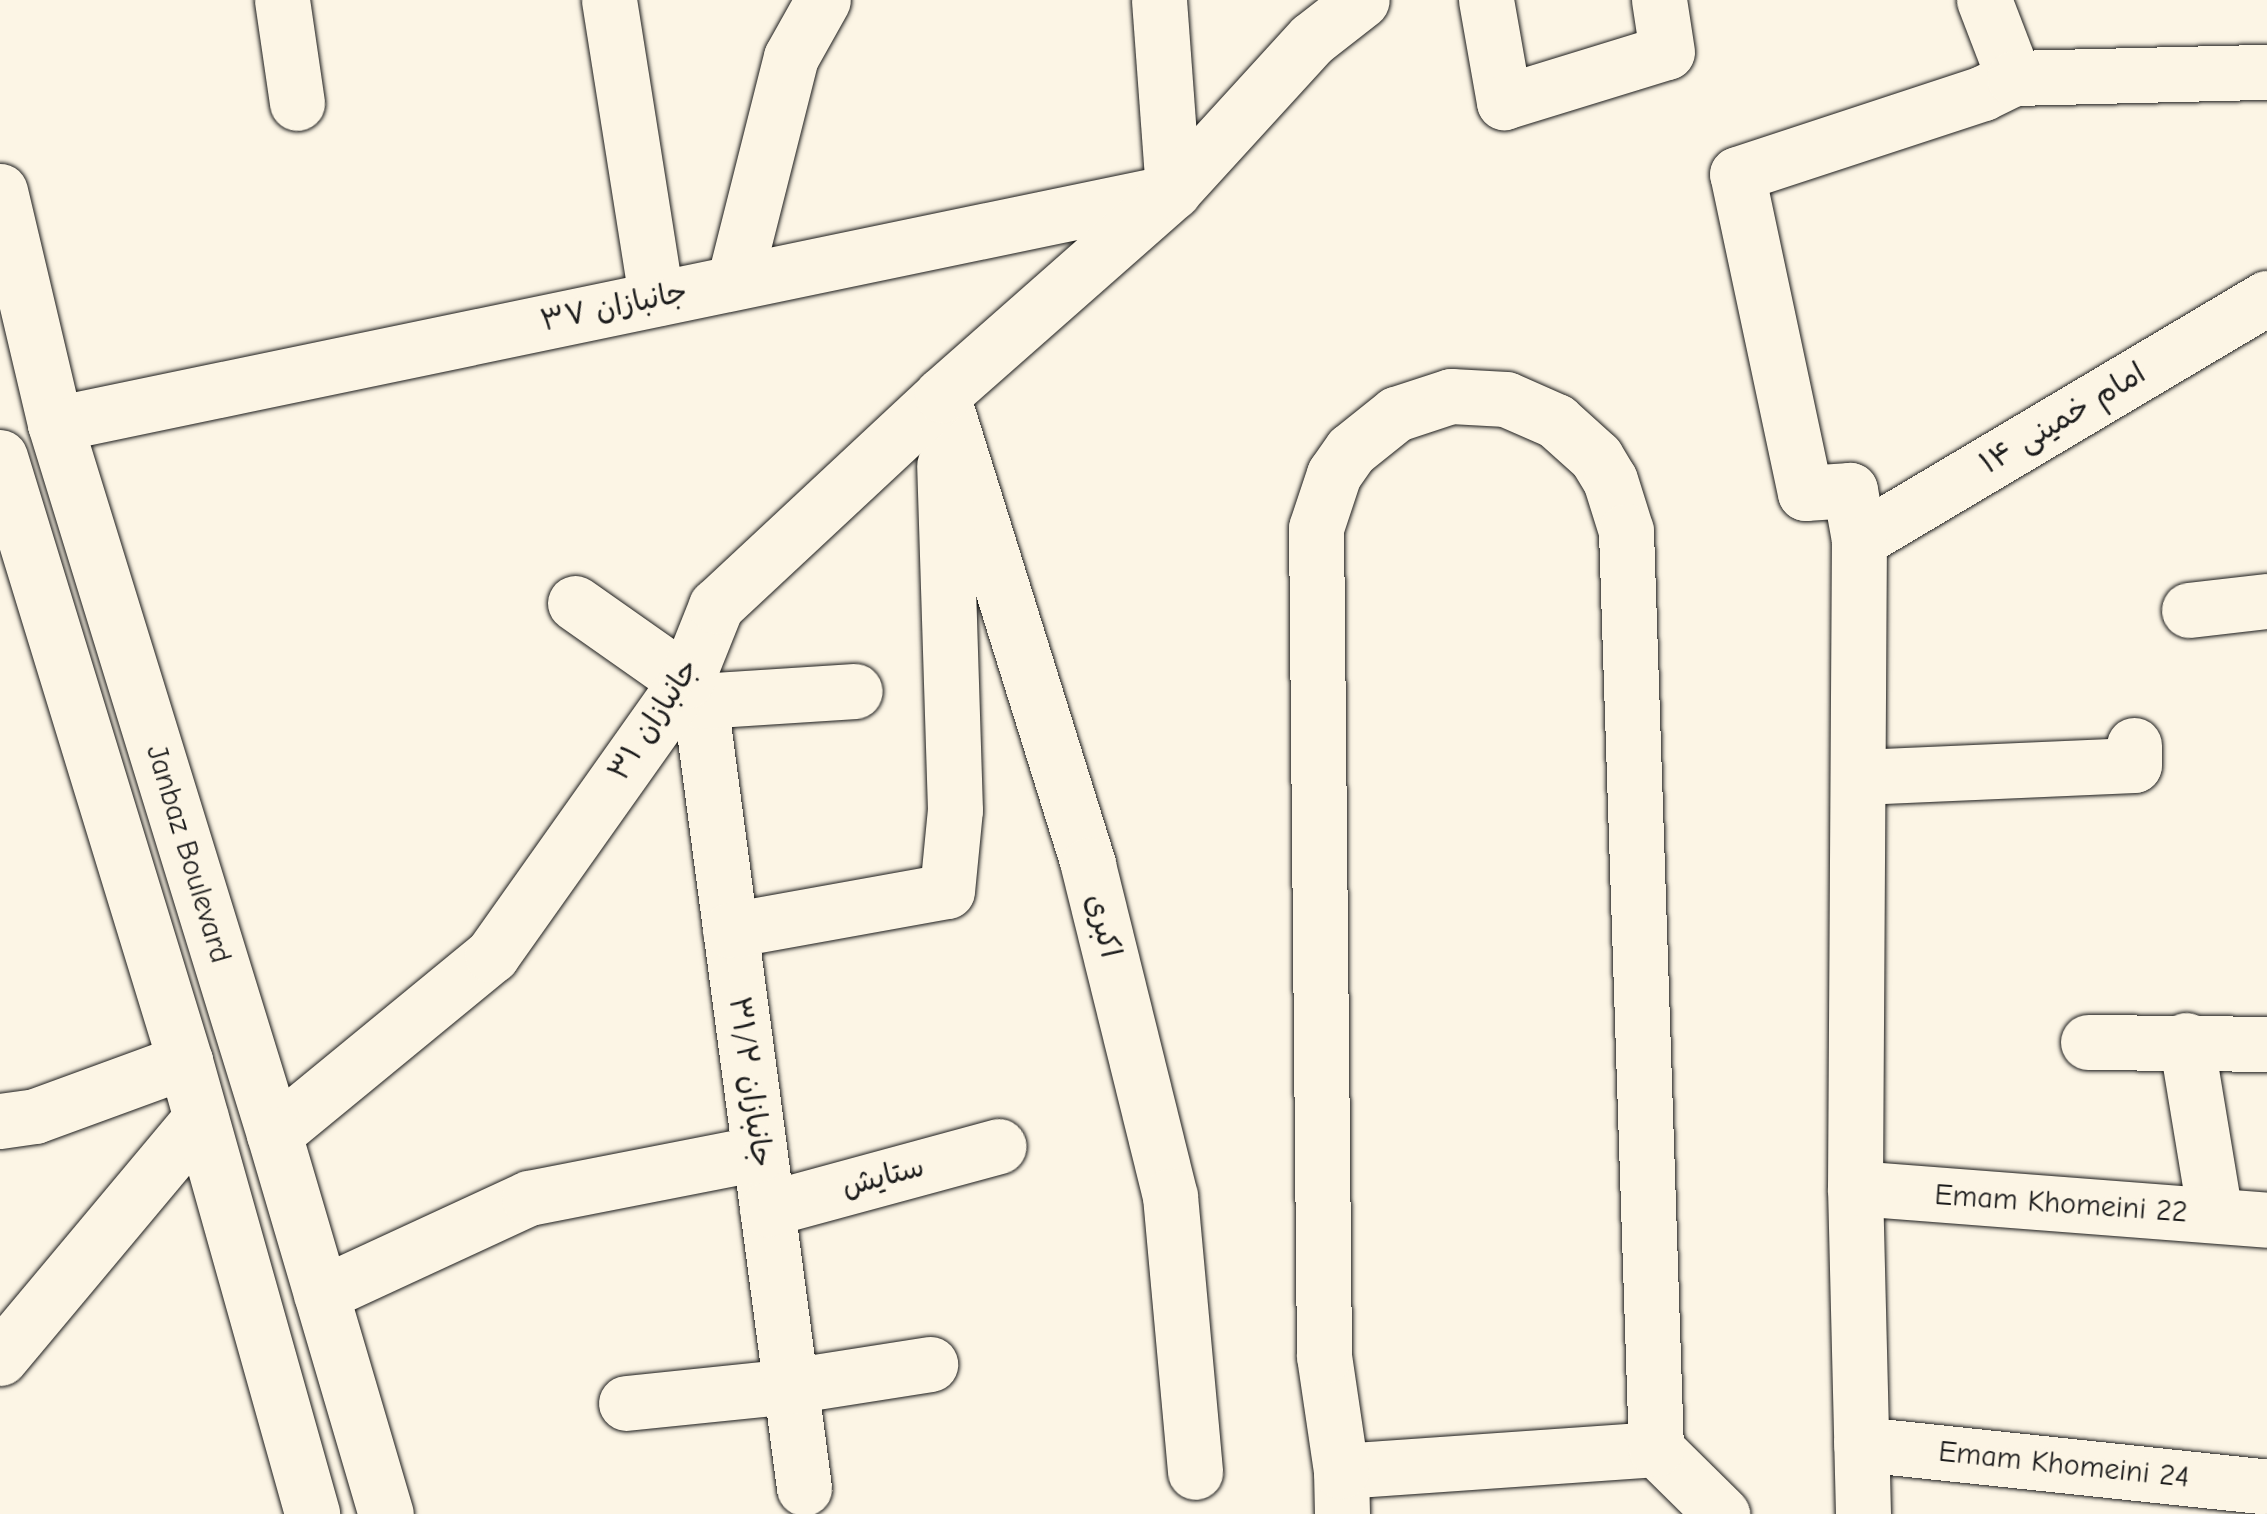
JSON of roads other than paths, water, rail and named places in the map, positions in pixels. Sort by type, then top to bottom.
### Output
[{"type":"street","points":[[282,0],[296,103]]},
{"type":"street","points":[[609,0],[656,298]]},
{"type":"street","points":[[734,282],[792,58],[823,0]]},
{"type":"street","points":[[1159,0],[1173,191]]},
{"type":"street","name":"جانبازان ۳۱","points":[[274,1134],[492,955],[693,691],[716,606],[942,396],[1173,191],[1312,39],[1362,0]]},
{"type":"street","points":[[1486,0],[1504,102],[1663,26]]},
{"type":"street","points":[[1984,0],[2014,78]]},
{"type":"street","points":[[1863,1514],[1855,1188],[1859,540],[1850,490],[1805,492],[1737,174],[1983,94],[2014,78],[2267,72]]},
{"type":"street","name":"جانبازان ۳۷","points":[[55,424],[1173,191]]},
{"type":"street","name":"Janbaz Boulevard","points":[[0,192],[55,424],[274,1134],[386,1514]]},
{"type":"street","name":"امام خمینی ۱۴","points":[[1859,540],[2267,298]]},
{"type":"street","points":[[730,930],[948,891],[956,810],[942,396]]},
{"type":"street","name":"اکبری","points":[[942,396],[1088,865],[1170,1196],[1195,1472]]},
{"type":"street","points":[[1656,1449],[1341,1492],[1324,1356],[1316,528],[1328,487],[1351,450],[1396,414],[1451,396],[1506,399],[1532,408],[1567,429],[1596,457],[1610,480],[1626,531],[1656,1449],[1722,1514]]},
{"type":"street","points":[[0,457],[201,1118],[312,1514]]},
{"type":"street","points":[[2188,610],[2267,601]]},
{"type":"street","points":[[576,603],[693,691],[855,691]]},
{"type":"street","name":"جانبازان ۳۱/۲","points":[[693,691],[730,930],[804,1488]]},
{"type":"street","points":[[1860,778],[2134,765],[2134,745]]},
{"type":"street","points":[[2186,1040],[2241,1217]]},
{"type":"street","points":[[2088,1042],[2186,1040],[2267,1044]]},
{"type":"street","points":[[0,1121],[35,1116],[184,1061]]},
{"type":"street","points":[[0,1358],[201,1118]]},
{"type":"street","name":"ستایش","points":[[767,1209],[998,1146]]},
{"type":"street","points":[[322,1294],[529,1198],[760,1154]]},
{"type":"street","name":"Emam Khomeini 22","points":[[1855,1188],[2241,1217]]},
{"type":"street","points":[[626,1403],[790,1386],[930,1364]]},
{"type":"street","name":"Emam Khomeini 24","points":[[1861,1444],[2267,1487]]}]
